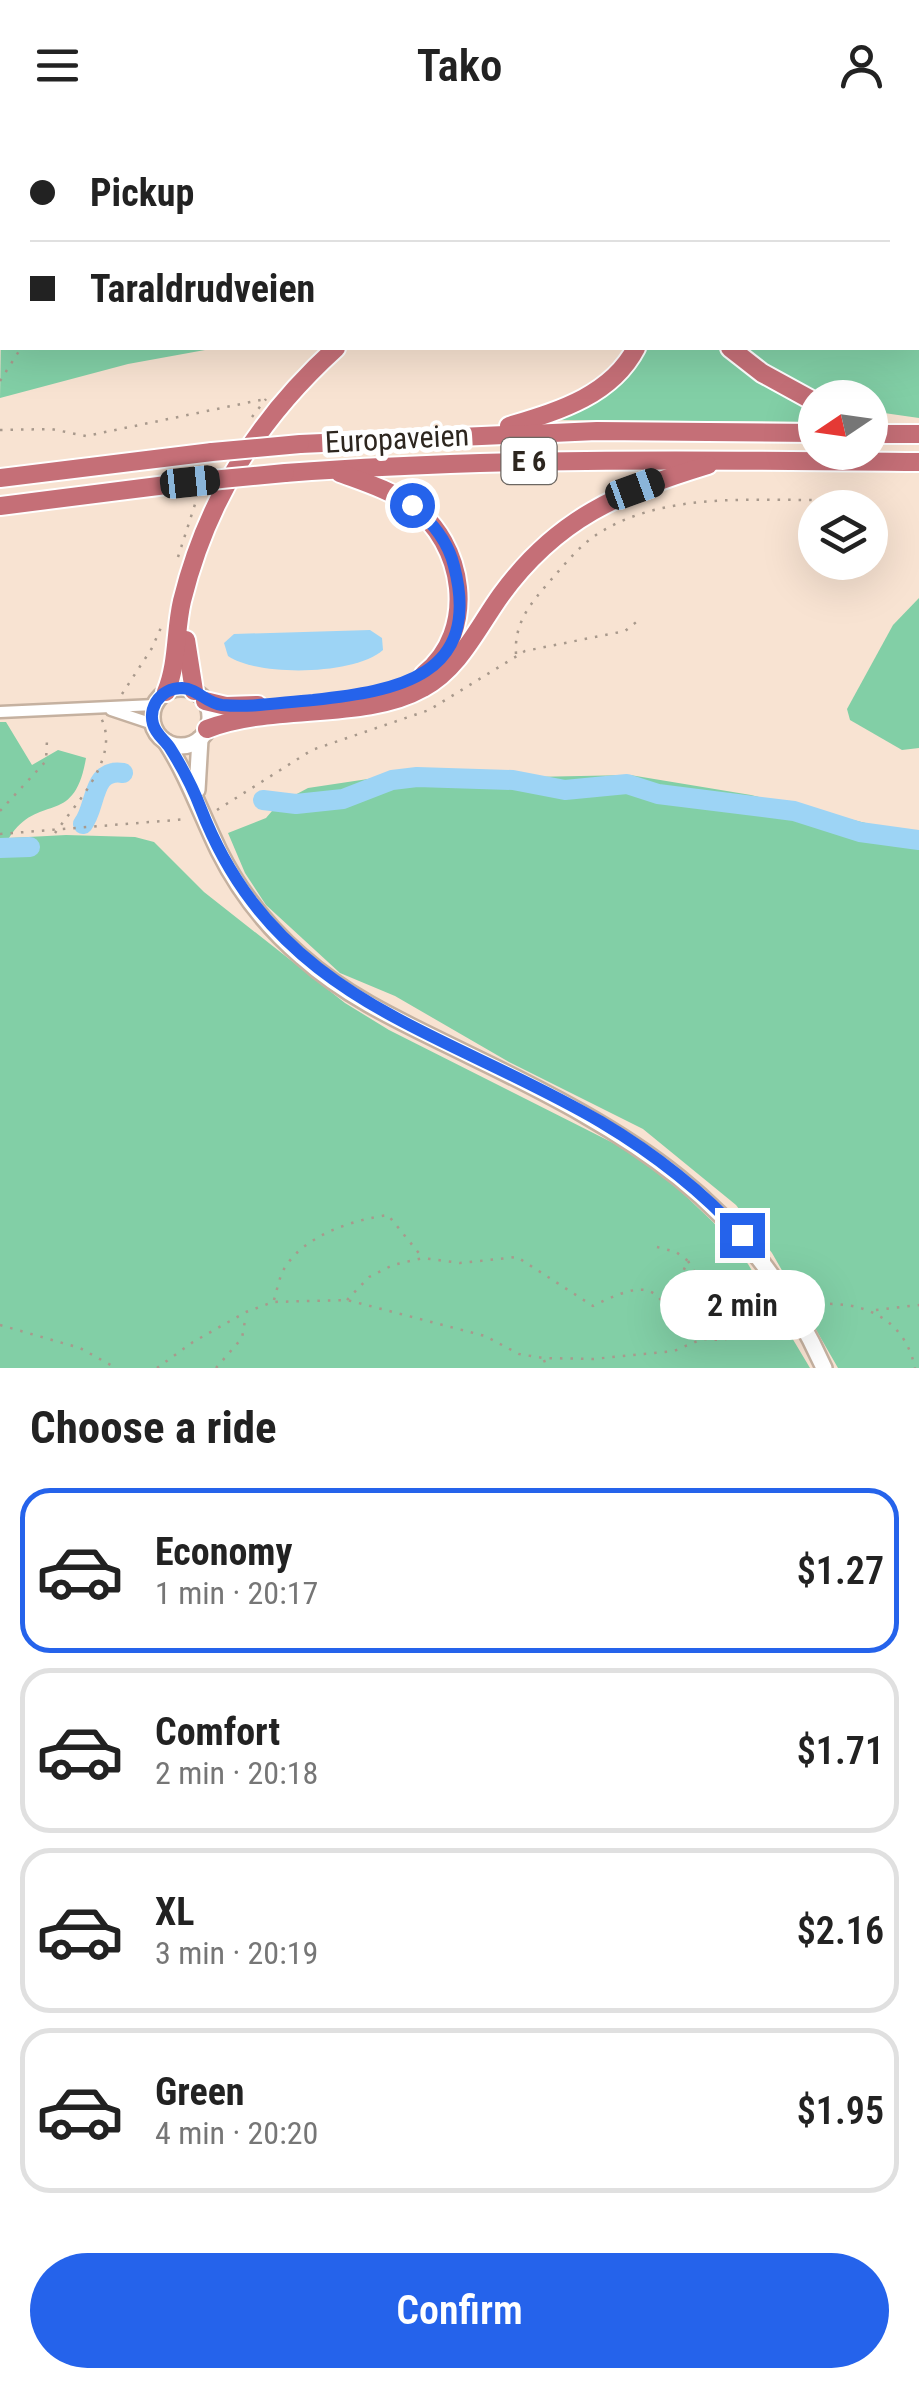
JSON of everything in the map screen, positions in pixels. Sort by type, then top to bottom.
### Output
[{"type":"highway","points":[[200,696],[187,658],[187,620],[213,528],[236,476],[262,438],[338,350]]},
{"type":"highway","points":[[161,698],[176,659],[181,605],[199,541],[215,503],[235,464],[266,420],[338,350]]},
{"type":"highway","name":"E 6","points":[[484,434],[582,400],[618,373],[635,350]]},
{"type":"highway","points":[[733,350],[762,373],[798,393]]},
{"type":"highway","points":[[888,426],[913,434]]},
{"type":"highway","name":"Europaveien","points":[[0,478],[300,444],[484,434],[798,433]]},
{"type":"highway","name":"E 6","points":[[204,734],[258,715],[380,702],[424,688],[457,658],[520,570],[569,524],[635,489],[728,459]]},
{"type":"highway","name":"Europaveien","points":[[0,506],[285,473],[502,461],[919,462]]},
{"type":"highway","name":"E 6","points":[[200,696],[240,706],[378,692],[420,678],[448,649],[457,622],[459,594],[454,564],[438,532],[427,518],[400,498],[330,470]]},
{"type":"main road","points":[[197,799],[210,714],[200,696],[180,688],[161,698],[153,724],[197,799],[234,878],[268,923],[302,958],[377,1009],[598,1120],[668,1167],[714,1206],[754,1251],[795,1312],[824,1368]]},
{"type":"main road","points":[[166,742],[184,746],[204,734]]},
{"type":"street","points":[[110,710],[161,698]]},
{"type":"street","points":[[0,712],[54,707],[110,710],[153,724]]},
{"type":"path","points":[[0,381],[20,350]]},
{"type":"path","points":[[0,430],[51,430],[86,436],[266,398]]},
{"type":"path","points":[[516,656],[514,635],[520,619],[573,554],[598,533],[691,502],[798,500]]},
{"type":"path","points":[[216,810],[312,750],[429,710],[516,656],[625,631],[640,619]]},
{"type":"path","points":[[55,832],[103,758],[106,730],[100,718],[142,664]]},
{"type":"path","points":[[0,812],[46,761],[46,740]]},
{"type":"path","points":[[0,834],[190,819]]},
{"type":"path","points":[[273,1302],[285,1268],[314,1242],[352,1220],[388,1215],[423,1258]]},
{"type":"path","points":[[658,1247],[676,1252],[688,1261],[709,1296],[741,1336]]},
{"type":"path","points":[[347,1300],[369,1277],[393,1265],[423,1258],[460,1262],[517,1257],[593,1306],[624,1291],[647,1290],[661,1295],[683,1328],[702,1339]]},
{"type":"path","points":[[661,1295],[679,1280],[688,1261]]},
{"type":"path","points":[[157,1368],[192,1342],[273,1302],[347,1300],[485,1336],[519,1354],[543,1358],[606,1358],[674,1351],[702,1339],[741,1336],[781,1313],[807,1305],[848,1304],[874,1310],[919,1305]]},
{"type":"path","points":[[874,1310],[895,1326],[916,1368]]},
{"type":"path","points":[[216,1368],[242,1338],[246,1312]]},
{"type":"path","points":[[0,1324],[80,1348],[116,1368]]},
{"type":"path","points":[[543,1358],[547,1368]]},
{"type":"green space","points":[[1,350],[205,350],[128,364],[0,398]]},
{"type":"green space","points":[[639,350],[726,350],[798,396],[798,422],[550,420]]},
{"type":"green space","points":[[749,350],[919,350],[919,418],[888,414],[888,380],[798,380],[798,384],[750,355]]},
{"type":"green space","points":[[919,598],[919,748],[902,750],[850,720],[847,709],[893,625]]},
{"type":"green space","points":[[0,722],[6,722],[32,765],[58,750],[86,758],[73,794],[20,824],[9,838],[66,835],[135,837],[154,842],[204,892],[345,1003],[389,1030],[629,1151],[670,1181],[713,1222],[748,1264],[810,1368],[0,1368]]},
{"type":"green space","points":[[463,772],[531,777],[630,775],[751,795],[919,836],[919,1368],[838,1368],[772,1253],[736,1205],[643,1129],[509,1062],[395,996],[340,973],[266,905],[245,873],[228,833],[266,818],[278,804],[308,788],[401,774]]},
{"type":"water","points":[[370,630],[382,638],[383,650],[370,658],[330,668],[283,670],[242,663],[228,656],[224,643],[234,634]]},
{"type":"waterway","points":[[83,824],[100,782],[105,776],[123,773]]},
{"type":"waterway","points":[[263,800],[296,804],[343,799],[392,780],[417,777],[513,780],[565,790],[627,784],[658,794],[794,811],[860,832],[919,840]]},
{"type":"waterway","points":[[0,848],[30,847]]},
{"type":"route","points":[[412,505],[427,518],[448,549],[459,594],[454,635],[448,649],[429,671],[407,684],[378,692],[256,705],[215,704],[188,689],[173,689],[155,704],[152,717],[156,731],[175,755],[234,878],[268,923],[302,958],[377,1009],[598,1120],[668,1167],[742,1235]]}]
